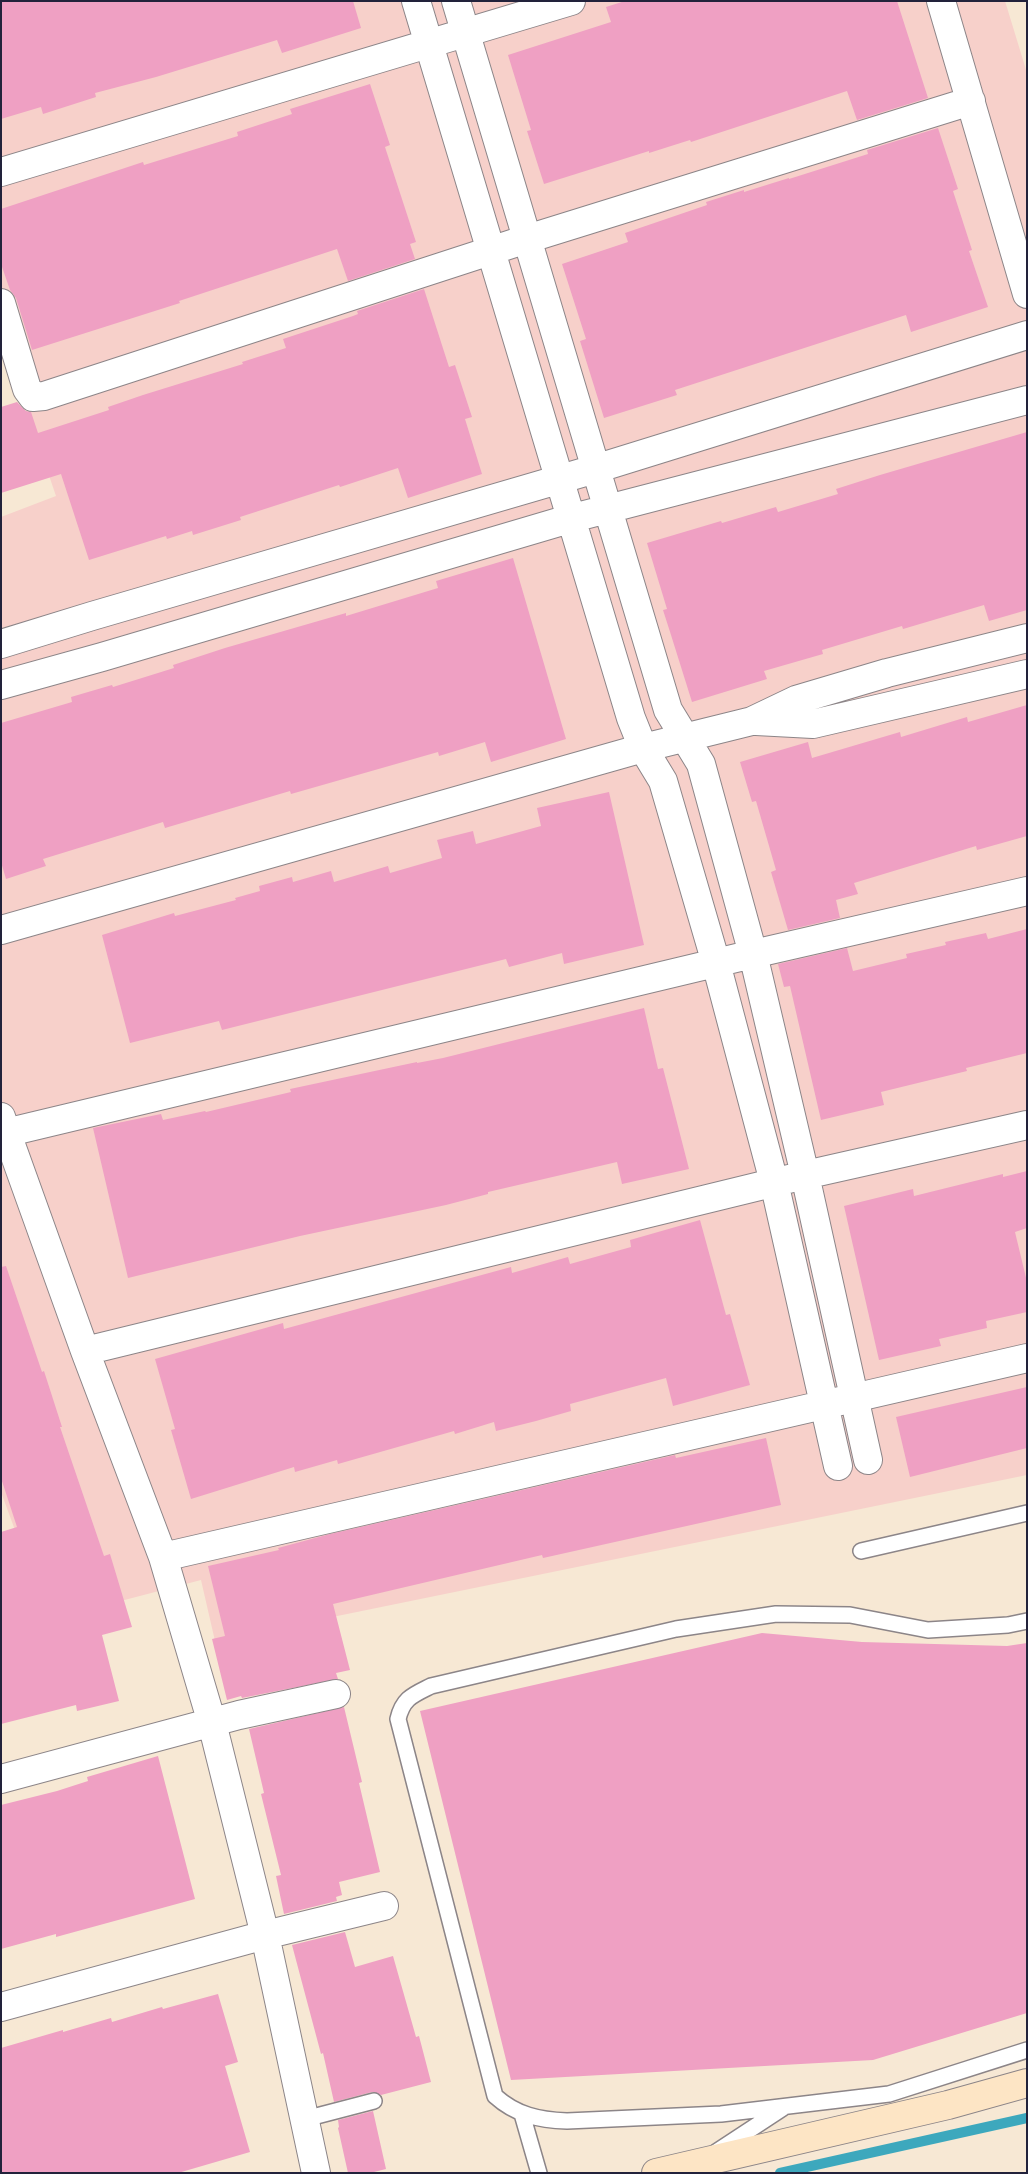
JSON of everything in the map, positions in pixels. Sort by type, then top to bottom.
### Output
[{"type":"street","points":[[416,1],[630,718],[643,748],[663,781],[716,963],[774,1182],[838,1466]]},
{"type":"street","points":[[456,1],[668,710],[701,764],[752,954],[805,1174],[868,1460]]},
{"type":"street","points":[[1,172],[571,1]]},
{"type":"street","points":[[941,1],[1027,294]]},
{"type":"street","points":[[1,303],[27,390],[33,396],[44,396],[527,239],[971,101]]},
{"type":"street","points":[[1,644],[595,469],[1027,335]]},
{"type":"street","points":[[1,685],[570,519],[1027,400]]},
{"type":"street","points":[[92,616],[102,657]]},
{"type":"street","points":[[1,930],[643,748],[752,721],[796,700],[887,673],[1027,638]]},
{"type":"street","points":[[752,721],[813,724],[1027,674]]},
{"type":"street","points":[[316,2173],[265,1935],[212,1724],[164,1557],[85,1351],[3,1125],[1027,891]]},
{"type":"street","points":[[85,1351],[805,1174],[1027,1125]]},
{"type":"street","points":[[164,1557],[1027,1358]]},
{"type":"street","points":[[1,1779],[212,1724],[239,1715],[336,1694]]},
{"type":"street","points":[[1,2007],[265,1935],[384,1906]]},
{"type":"street","points":[[656,2173],[948,2105],[1027,2083]]},
{"type":"lane","points":[[861,1551],[1027,1513]]},
{"type":"lane","points":[[1027,1621],[1008,1625],[928,1630],[850,1615],[776,1614],[676,1629],[432,1686],[412,1696],[400,1706],[398,1720],[495,2096],[507,2107],[522,2114],[544,2120],[567,2121],[721,2114],[889,2094],[1027,2050]]},
{"type":"lane","points":[[305,2118],[374,2101]]},
{"type":"lane","points":[[698,2163],[786,2106]]},
{"type":"lane","points":[[522,2114],[539,2173]]},
{"type":"shaded area","points":[[1,1],[1005,1],[1027,73],[1027,1475],[215,1641],[201,1580],[48,1620],[1,1492],[1,517],[56,496],[1,334]]},
{"type":"building","points":[[1,1],[353,1],[361,28],[282,53],[277,40],[156,77],[95,93],[96,97],[43,114],[41,107],[1,119]]},
{"type":"building","points":[[625,1],[897,1],[928,98],[857,120],[847,91],[691,142],[690,140],[649,153],[649,151],[544,184],[527,131],[531,130],[508,55],[611,22],[606,7]]},
{"type":"building","points":[[370,84],[390,145],[385,147],[416,242],[410,244],[415,259],[348,281],[337,249],[179,301],[180,303],[32,350],[16,298],[10,290],[1,264],[1,209],[143,162],[144,165],[238,136],[237,132],[292,114],[290,109]]},
{"type":"building","points":[[938,128],[958,189],[953,191],[972,250],[969,251],[988,307],[911,332],[906,315],[675,390],[677,395],[604,418],[580,341],[586,339],[562,264],[628,242],[625,233],[707,205],[706,202],[789,179],[868,154],[867,150]]},
{"type":"building","points":[[424,289],[449,367],[455,365],[472,417],[465,419],[482,474],[408,498],[398,468],[240,517],[241,520],[193,535],[192,531],[167,539],[166,536],[89,560],[61,474],[1,493],[1,407],[17,402],[26,411],[31,412],[38,433],[109,410],[108,407],[143,395],[243,364],[242,362],[286,348],[283,339],[353,316],[358,314],[357,311]]},
{"type":"building","points":[[1027,432],[1027,610],[989,621],[984,605],[903,629],[902,626],[822,650],[823,654],[764,671],[767,679],[692,702],[663,610],[667,609],[647,543],[776,507],[778,512],[838,494],[836,489]]},
{"type":"building","points":[[513,558],[566,739],[491,762],[485,742],[439,756],[438,752],[291,794],[290,791],[165,828],[163,822],[43,859],[46,866],[6,879],[1,862],[1,723],[72,702],[71,697],[112,685],[113,687],[174,668],[173,665],[225,648],[346,613],[346,616],[438,588],[436,581]]},
{"type":"building","points":[[1027,705],[1027,836],[977,850],[976,846],[854,883],[858,894],[836,900],[840,918],[788,930],[771,872],[776,870],[756,801],[752,802],[740,762],[808,742],[812,758],[900,732],[901,737],[967,717],[968,722]]},
{"type":"building","points":[[609,792],[644,945],[564,964],[562,953],[509,967],[506,959],[222,1030],[219,1021],[130,1043],[102,935],[174,913],[175,916],[236,900],[235,898],[260,891],[259,886],[292,877],[293,882],[331,871],[334,882],[388,866],[390,873],[442,858],[437,840],[473,831],[476,844],[541,826],[537,808]]},
{"type":"building","points":[[1027,929],[1027,1053],[966,1068],[967,1071],[881,1092],[884,1105],[821,1120],[790,986],[784,987],[778,964],[847,948],[853,971],[907,958],[906,954],[946,945],[945,942],[986,933],[988,939]]},
{"type":"building","points":[[644,1008],[658,1069],[663,1068],[689,1169],[622,1184],[617,1162],[488,1192],[488,1194],[446,1205],[300,1236],[128,1278],[93,1128],[161,1114],[163,1120],[206,1112],[291,1092],[290,1089],[443,1058]]},
{"type":"building","points":[[1027,1171],[1027,1228],[1015,1232],[1027,1282],[1027,1312],[986,1321],[987,1328],[939,1339],[941,1346],[879,1360],[844,1206],[913,1189],[914,1196],[1003,1174],[1003,1177]]},
{"type":"building","points":[[700,1220],[726,1315],[730,1314],[750,1385],[673,1406],[666,1378],[570,1404],[571,1411],[536,1421],[496,1431],[494,1422],[455,1434],[454,1431],[338,1464],[337,1460],[295,1472],[294,1467],[191,1499],[171,1430],[175,1429],[155,1359],[283,1323],[284,1329],[511,1267],[512,1273],[568,1257],[570,1264],[631,1247],[630,1240]]},
{"type":"building","points":[[6,1266],[42,1372],[44,1371],[62,1427],[60,1427],[104,1556],[110,1554],[132,1627],[102,1635],[119,1701],[77,1711],[76,1705],[1,1724],[1,1532],[17,1527],[1,1478],[1,1267]]},
{"type":"building","points":[[1027,1387],[1027,1448],[910,1477],[896,1417]]},
{"type":"building","points":[[766,1438],[781,1505],[543,1558],[542,1555],[333,1604],[350,1670],[336,1673],[338,1679],[227,1700],[212,1639],[225,1636],[208,1566],[279,1550],[278,1548],[330,1534],[675,1455],[676,1458]]},
{"type":"building","points":[[762,1633],[862,1642],[1007,1646],[1027,1643],[1027,2013],[873,2060],[511,2080],[420,1711]]},
{"type":"building","points":[[344,1707],[362,1782],[359,1783],[380,1872],[339,1882],[342,1895],[336,1897],[337,1901],[284,1914],[276,1876],[281,1875],[261,1794],[264,1793],[249,1729]]},
{"type":"building","points":[[158,1756],[195,1899],[56,1937],[56,1934],[1,1949],[1,1805],[57,1791],[88,1781],[87,1777]]},
{"type":"building","points":[[345,1932],[355,1967],[393,1956],[416,2037],[419,2036],[431,2082],[381,2095],[372,2092],[334,2102],[323,2053],[321,2054],[292,1945]]},
{"type":"building","points":[[218,1994],[238,2062],[225,2066],[250,2152],[178,2173],[1,2173],[1,2048],[111,2018],[112,2022],[162,2007],[163,2009]]},
{"type":"building","points":[[373,2111],[386,2169],[370,2173],[348,2173],[338,2120]]},
{"type":"waterway","points":[[780,2173],[1027,2118]]}]
